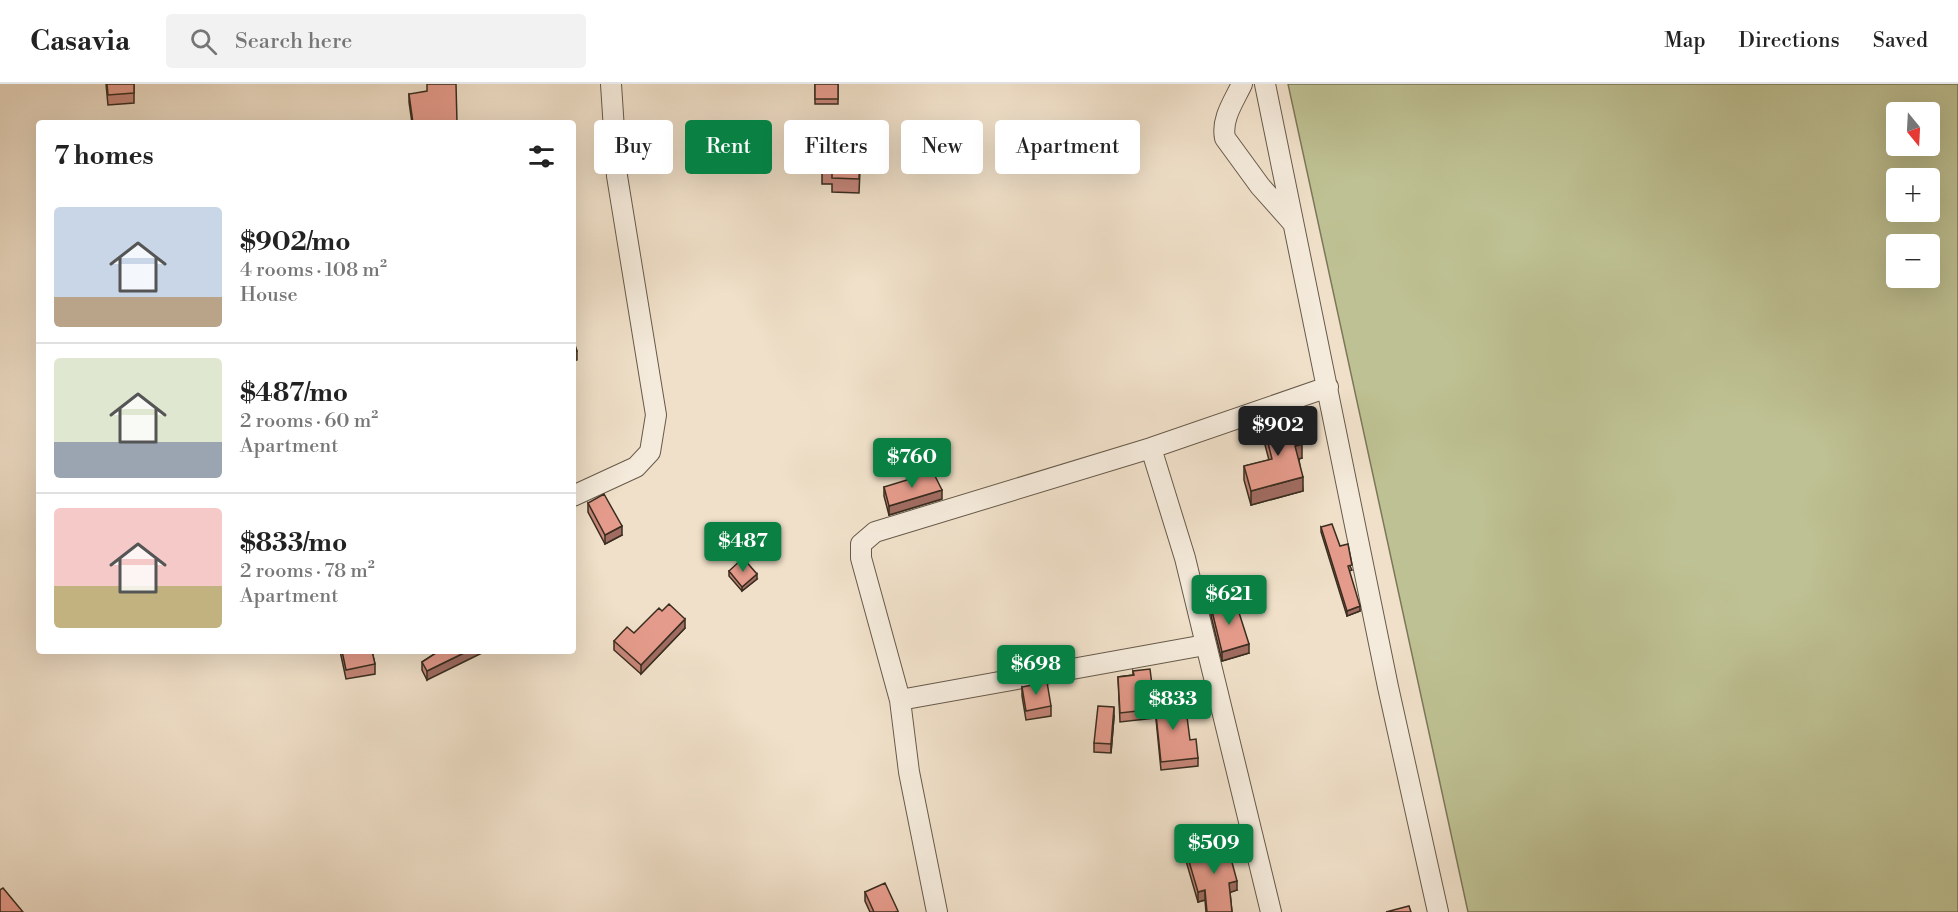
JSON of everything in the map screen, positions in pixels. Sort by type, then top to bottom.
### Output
[{"type":"street","points":[[576,495],[636,467],[650,452],[656,415],[618,176],[612,84]]},
{"type":"street","points":[[1242,84],[1228,113],[1223,130],[1225,138],[1246,168],[1292,222]]},
{"type":"street","points":[[1266,84],[1292,222],[1328,387],[1388,687],[1438,912]]},
{"type":"street","points":[[937,912],[909,772],[900,700],[861,558],[861,544],[875,532],[1151,448],[1328,387]]},
{"type":"street","points":[[1151,448],[1185,558],[1271,912]]},
{"type":"street","points":[[900,700],[1205,645]]},
{"type":"green space","points":[[1288,84],[1958,84],[1958,912],[1468,912]]},
{"type":"building","points":[[107,84],[134,84],[134,93],[108,95]]},
{"type":"building","points":[[427,84],[456,84],[457,120],[413,120],[409,94],[427,91]]},
{"type":"building","points":[[815,84],[838,84],[838,99],[815,99]]},
{"type":"building","points":[[832,174],[859,174],[859,179],[832,178]]},
{"type":"building","points":[[1294,416],[1302,444],[1295,446],[1303,477],[1251,491],[1244,466],[1272,459],[1265,431],[1278,428],[1276,421]]},
{"type":"building","points":[[933,472],[942,490],[889,506],[884,487]]},
{"type":"building","points":[[604,494],[622,526],[605,535],[588,503]]},
{"type":"building","points":[[1332,524],[1340,546],[1348,544],[1352,565],[1348,566],[1360,606],[1347,611],[1321,527]]},
{"type":"building","points":[[743,558],[757,574],[742,587],[729,571]]},
{"type":"building","points":[[1235,600],[1249,644],[1222,652],[1211,607]]},
{"type":"building","points":[[669,604],[685,619],[641,665],[614,641],[627,627],[634,633],[659,608],[662,611]]},
{"type":"building","points":[[343,654],[373,654],[375,664],[346,670]]},
{"type":"building","points":[[434,654],[462,654],[427,671],[422,662]]},
{"type":"building","points":[[1150,669],[1155,709],[1120,713],[1118,677],[1134,675],[1133,671]]},
{"type":"building","points":[[1047,682],[1051,706],[1026,711],[1022,687]]},
{"type":"building","points":[[1171,691],[1178,718],[1187,717],[1190,740],[1196,739],[1198,758],[1161,762],[1154,696]]},
{"type":"building","points":[[1098,706],[1114,707],[1111,744],[1094,743]]},
{"type":"building","points":[[1226,840],[1237,881],[1229,883],[1232,912],[1207,912],[1205,890],[1198,892],[1186,851]]},
{"type":"building","points":[[885,883],[898,911],[874,912],[865,892]]},
{"type":"building","points":[[3,888],[23,912],[0,912],[0,890]]},
{"type":"building","points":[[1409,906],[1411,912],[1386,912]]}]
